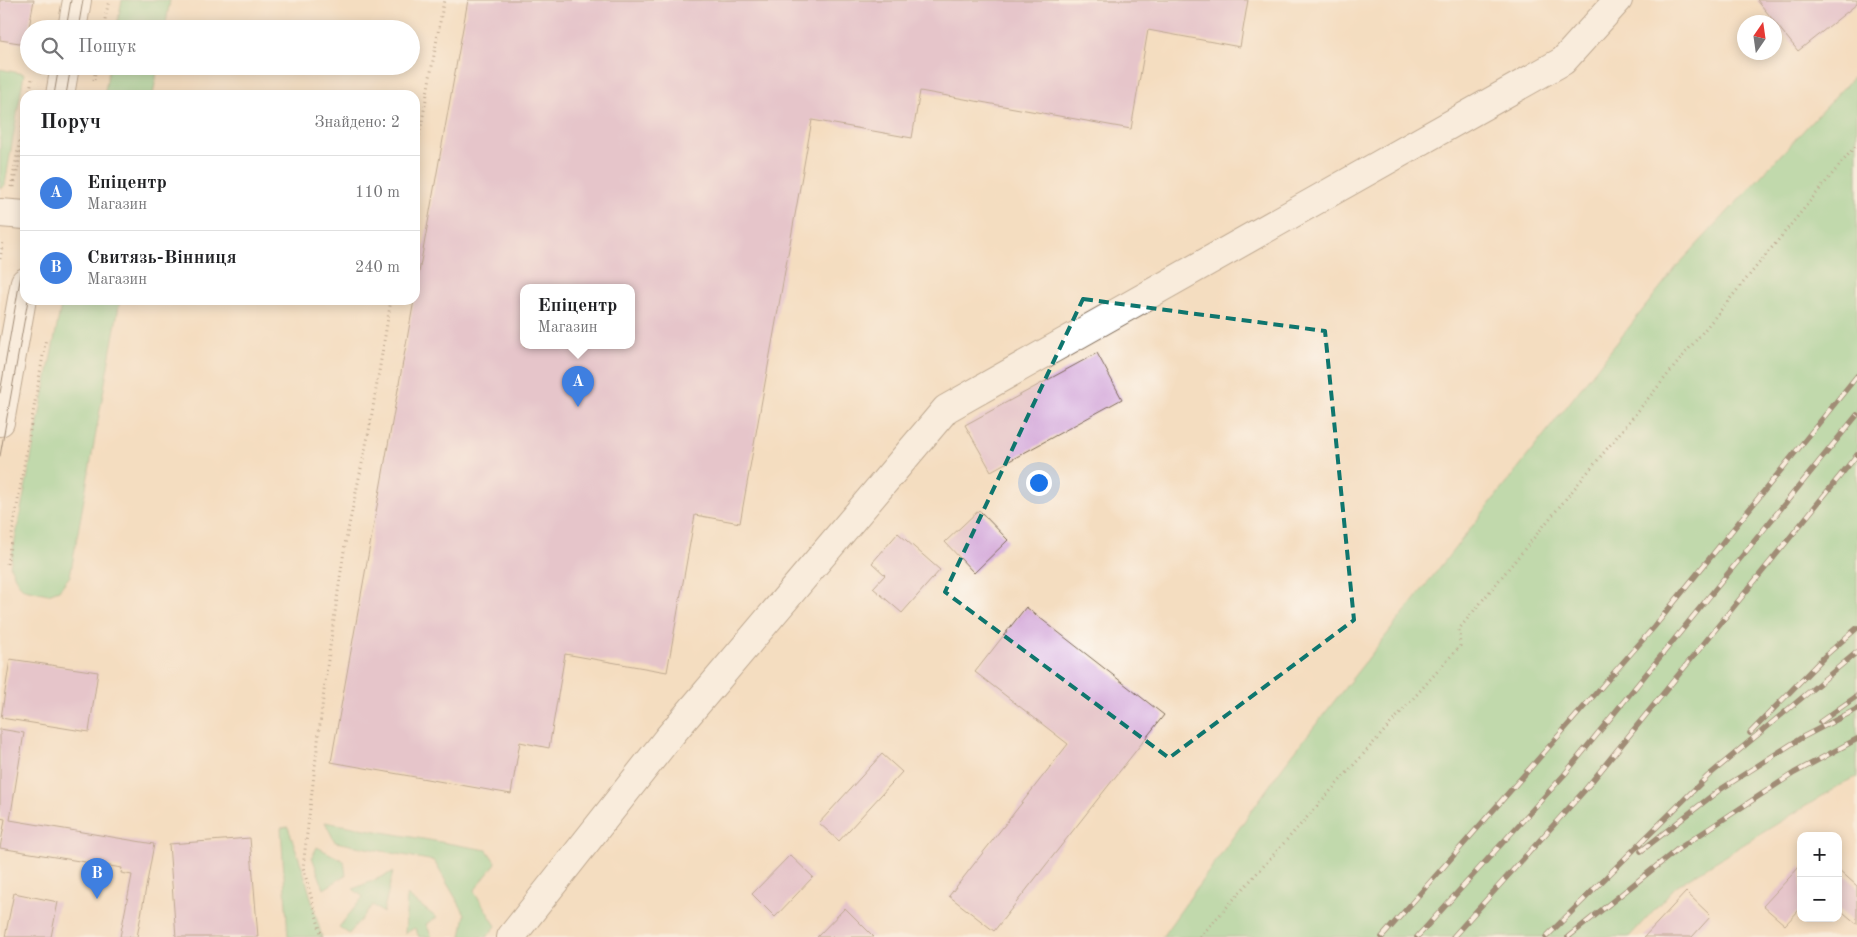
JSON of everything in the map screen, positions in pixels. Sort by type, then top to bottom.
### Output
[{"type":"main road","points":[[74,20],[77,0]]},
{"type":"main road","points":[[511,937],[668,738],[946,409],[1563,61],[1618,0]]},
{"type":"main road","points":[[61,90],[63,75]]},
{"type":"main road","points":[[0,422],[21,305]]},
{"type":"path","points":[[105,20],[109,0]]},
{"type":"path","points":[[420,132],[444,0]]},
{"type":"path","points":[[1200,937],[1460,646],[1459,629],[1857,144]]},
{"type":"path","points":[[0,242],[10,214],[20,147]]},
{"type":"path","points":[[322,937],[303,867],[326,674],[345,544],[369,431],[390,305]]},
{"type":"path","points":[[7,564],[48,329]]},
{"type":"highlighted area","points":[[1083,299],[1325,331],[1354,620],[1169,758],[945,592]]},
{"type":"green space","points":[[122,0],[170,0],[167,20],[118,20]]},
{"type":"green space","points":[[0,69],[24,75],[5,185],[0,189]]},
{"type":"green space","points":[[1857,73],[1857,777],[1845,782],[1676,886],[1629,937],[1162,937],[1284,765],[1678,265]]},
{"type":"green space","points":[[108,75],[156,75],[154,90],[105,90]]},
{"type":"green space","points":[[61,305],[119,305],[70,576],[59,590],[48,594],[24,589],[18,583],[10,566]]},
{"type":"green space","points":[[325,822],[487,850],[496,863],[474,891],[496,926],[487,937],[461,937],[465,914],[434,861],[335,842]]},
{"type":"green space","points":[[288,827],[303,870],[322,937],[288,937],[281,828]]},
{"type":"green space","points":[[317,847],[344,861],[346,875],[324,889],[312,857]]},
{"type":"green space","points":[[393,872],[383,913],[373,905],[349,934],[339,927],[363,897],[353,889]]},
{"type":"green space","points":[[407,895],[437,918],[426,924],[432,937],[419,937],[415,928],[405,933]]},
{"type":"building","points":[[0,0],[34,0],[30,20],[20,20],[20,43],[0,40]]},
{"type":"building","points":[[468,0],[1248,0],[1240,47],[1148,30],[1131,129],[920,91],[912,138],[812,120],[740,523],[695,515],[667,672],[565,654],[549,748],[520,742],[511,794],[331,762],[413,305],[420,305],[420,267]]},
{"type":"building","points":[[1757,0],[1857,0],[1857,4],[1798,51],[1782,31],[1782,15],[1769,15]]},
{"type":"building","points":[[1097,353],[1122,399],[991,471],[965,425]]},
{"type":"building","points":[[979,510],[1008,540],[974,573],[945,542]]},
{"type":"building","points":[[898,533],[940,570],[902,613],[873,588],[885,575],[872,563]]},
{"type":"building","points":[[1026,607],[1164,715],[994,931],[949,896],[1068,744],[975,672]]},
{"type":"building","points":[[10,659],[98,672],[89,732],[1,718]]},
{"type":"building","points":[[0,729],[24,733],[10,820],[154,844],[137,937],[120,937],[132,875],[121,873],[122,868],[0,848],[5,819],[0,818]]},
{"type":"building","points":[[882,754],[902,772],[839,841],[819,823]]},
{"type":"building","points":[[250,838],[258,937],[176,937],[169,844]]},
{"type":"building","points":[[790,855],[813,877],[775,917],[752,894]]},
{"type":"building","points":[[1797,869],[1797,912],[1785,925],[1763,906]]},
{"type":"building","points":[[1842,873],[1857,886],[1857,924],[1842,911]]},
{"type":"building","points":[[1686,892],[1711,916],[1692,937],[1644,937]]},
{"type":"building","points":[[14,893],[58,902],[51,937],[5,937]]},
{"type":"building","points":[[845,908],[874,937],[817,937]]},
{"type":"tram line","points":[[68,20],[71,0]]},
{"type":"tram line","points":[[80,20],[83,0]]},
{"type":"tram line","points":[[55,90],[57,75]]},
{"type":"tram line","points":[[67,90],[69,75]]},
{"type":"tram line","points":[[0,393],[20,280]]},
{"type":"tram line","points":[[0,456],[27,305]]},
{"type":"railway","points":[[1382,937],[1654,627],[1857,376]]},
{"type":"railway","points":[[1417,937],[1564,775],[1857,415]]},
{"type":"railway","points":[[1453,937],[1584,791],[1857,455]]},
{"type":"railway","points":[[1750,733],[1826,655],[1857,628]]},
{"type":"railway","points":[[1546,937],[1708,776],[1857,652]]},
{"type":"railway","points":[[1820,722],[1857,696]]},
{"type":"railway","points":[[1641,851],[1718,791],[1801,738],[1857,709]]},
{"type":"railway","points":[[1568,937],[1678,849],[1794,773],[1857,739]]},
{"type":"place","name":"Епіцентр","points":[[578,407]]},
{"type":"place","name":"Свитязь-Вінниця","points":[[97,899]]}]
